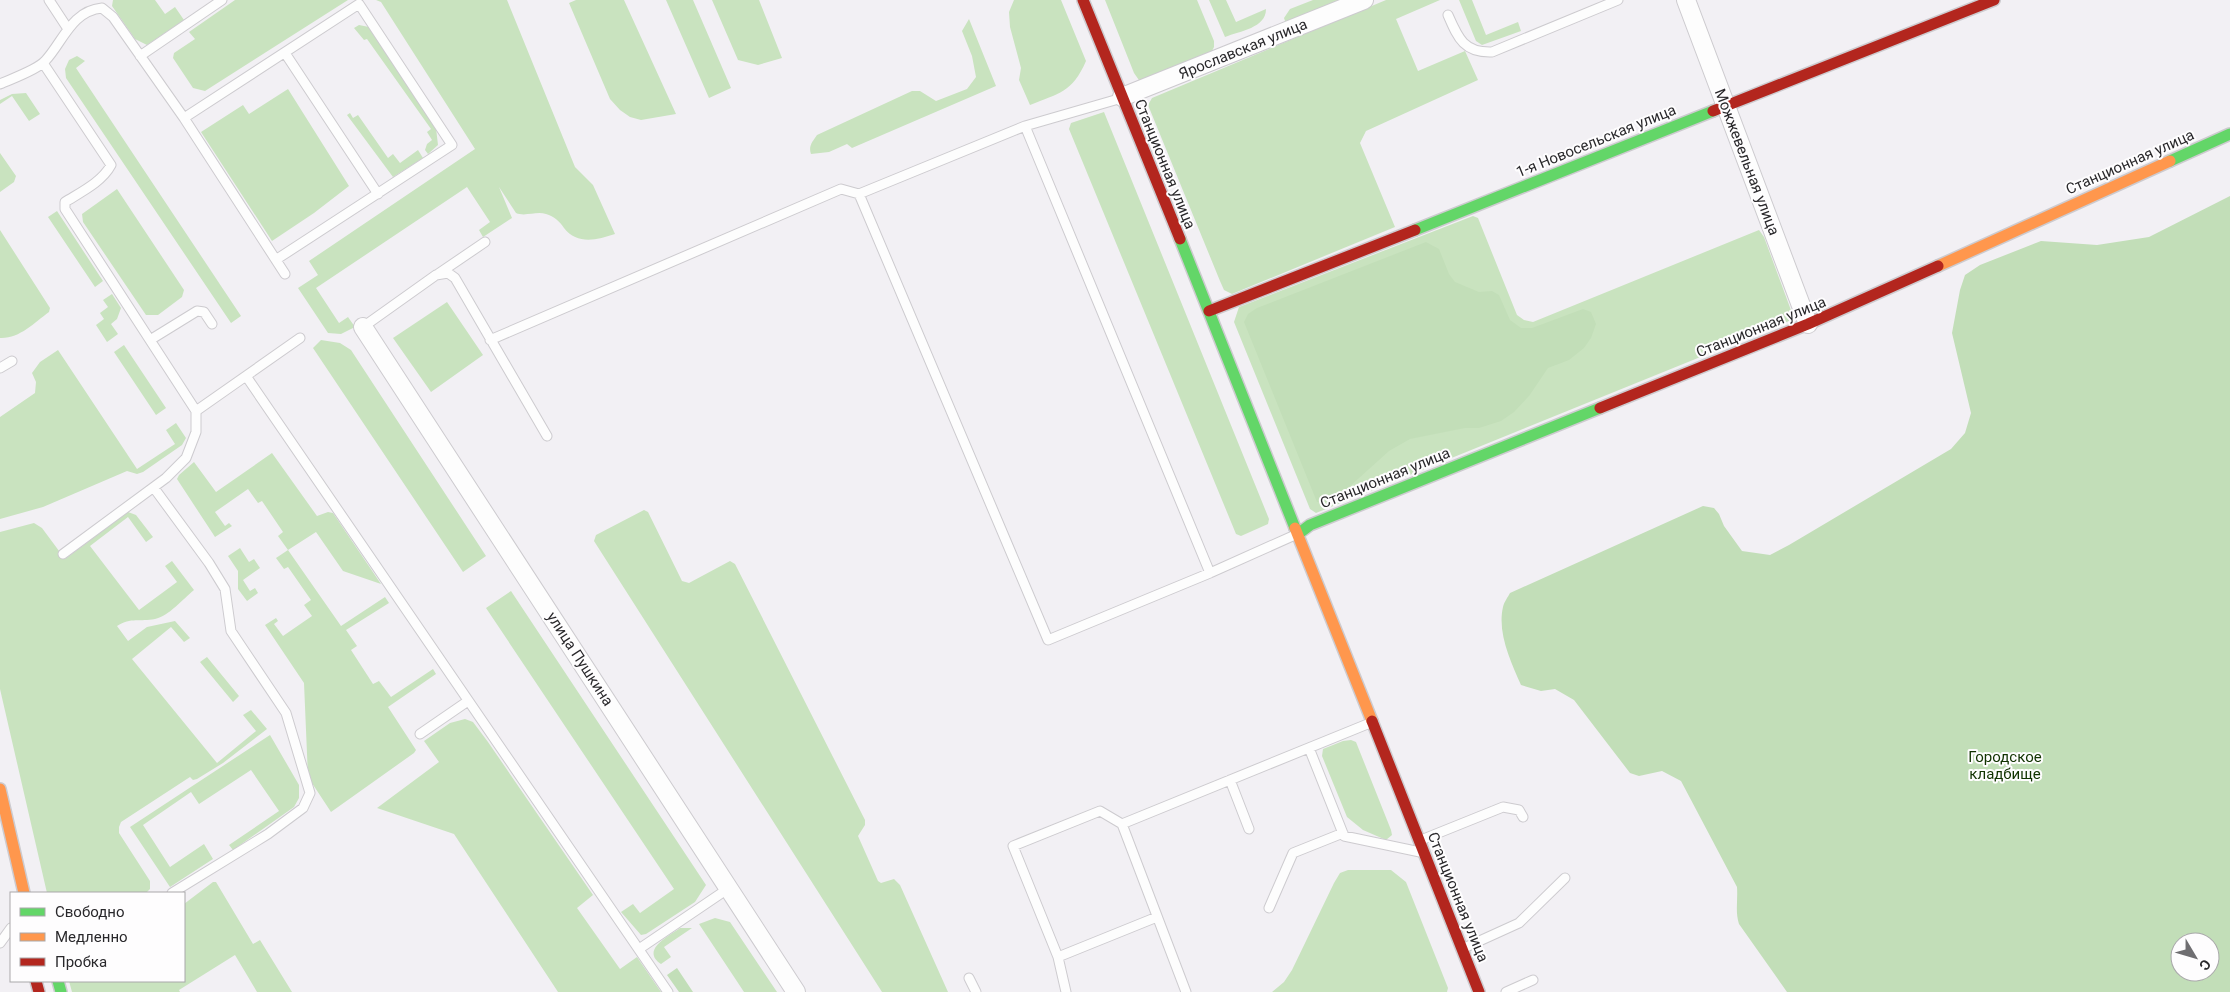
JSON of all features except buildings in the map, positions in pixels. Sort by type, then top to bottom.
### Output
[{"type":"street","name":"Станционная улица","points":[[1082,0],[1298,534],[1462,948],[1475,989]]},
{"type":"street","name":"Ярославская улица","points":[[1122,98],[1364,0]]},
{"type":"street","name":"Можжевельная улица","points":[[1686,0],[1808,324]]},
{"type":"street","name":"1-я Новосельская улица","points":[[1209,311],[1994,0]]},
{"type":"street","name":"Станционная улица","points":[[1298,534],[1310,525],[1808,324],[2230,134]]},
{"type":"street","name":"улица Пушкина","points":[[363,327],[796,992]]},
{"type":"street","points":[[0,788],[24,892]]},
{"type":"lane","points":[[49,0],[68,29]]},
{"type":"lane","points":[[140,56],[222,0]]},
{"type":"lane","points":[[1448,15],[1458,40],[1469,48],[1483,52],[1492,52],[1618,0]]},
{"type":"lane","points":[[0,84],[44,63],[78,18],[103,4],[184,118],[285,274]]},
{"type":"lane","points":[[184,118],[359,4],[452,145],[277,259]]},
{"type":"lane","points":[[285,53],[378,194]]},
{"type":"lane","points":[[44,63],[111,165],[107,172],[96,181],[65,202],[65,209],[196,411],[196,432],[186,458],[154,488],[64,554]]},
{"type":"lane","points":[[490,340],[841,189],[859,194],[1025,126],[1122,98]]},
{"type":"lane","points":[[1025,126],[1210,573]]},
{"type":"lane","points":[[859,194],[1048,640],[1210,573],[1298,534]]},
{"type":"lane","points":[[363,327],[485,242]]},
{"type":"lane","points":[[436,275],[448,273],[455,278],[547,436]]},
{"type":"lane","points":[[150,340],[197,311],[204,312],[212,324]]},
{"type":"lane","points":[[196,411],[300,338]]},
{"type":"lane","points":[[0,368],[12,361]]},
{"type":"lane","points":[[246,376],[668,992]]},
{"type":"lane","points":[[154,488],[209,563],[225,589],[231,631],[286,713],[310,793],[304,808],[268,834],[174,892]]},
{"type":"lane","points":[[420,734],[468,700]]},
{"type":"lane","points":[[1122,824],[1372,722]]},
{"type":"lane","points":[[1309,748],[1344,836],[1424,853]]},
{"type":"lane","points":[[1230,780],[1249,829]]},
{"type":"lane","points":[[1419,841],[1504,807],[1519,810],[1523,817]]},
{"type":"lane","points":[[1066,992],[1058,957],[1013,846],[1100,811],[1122,824],[1186,992]]},
{"type":"lane","points":[[1269,908],[1293,854],[1343,833]]},
{"type":"lane","points":[[1462,948],[1520,923],[1565,878]]},
{"type":"lane","points":[[639,949],[729,888]]},
{"type":"lane","points":[[1058,957],[1157,917]]},
{"type":"lane","points":[[0,943],[10,929]]},
{"type":"lane","points":[[969,978],[976,992]]},
{"type":"lane","points":[[1506,992],[1533,980]]},
{"type":"green space","points":[[113,0],[155,0],[165,14],[175,7],[184,20],[147,45],[135,39],[112,6]]},
{"type":"green space","points":[[235,0],[348,0],[205,91],[193,88],[173,58],[174,53],[195,39],[189,32]]},
{"type":"green space","points":[[376,0],[507,0],[575,167],[593,185],[615,234],[588,240],[575,237],[549,215],[542,213],[516,213],[499,187],[512,218],[483,237],[479,230],[490,222],[467,187],[316,288],[339,323],[348,317],[355,327],[341,334],[328,333],[298,288],[318,275],[309,261],[475,149],[381,2]]},
{"type":"green space","points":[[576,0],[624,0],[676,114],[641,120],[630,117],[610,99],[569,3]]},
{"type":"green space","points":[[666,0],[693,0],[731,88],[709,98]]},
{"type":"green space","points":[[712,0],[759,0],[782,58],[758,65],[738,60]]},
{"type":"green space","points":[[1014,0],[1061,0],[1086,61],[1081,72],[1070,86],[1057,94],[1030,105],[1019,80],[1021,68],[1010,27],[1009,12]]},
{"type":"green space","points":[[1105,0],[1197,0],[1214,41],[1214,47],[1211,53],[1141,83],[1134,73]]},
{"type":"green space","points":[[1209,0],[1226,0],[1236,22],[1266,9],[1265,15],[1257,25],[1225,37]]},
{"type":"green space","points":[[1313,0],[1347,0],[1286,24],[1284,18],[1290,9]]},
{"type":"green space","points":[[1386,0],[1440,0],[1396,19],[1418,71],[1465,51],[1478,80],[1366,131],[1360,143],[1395,227],[1232,294],[1224,290],[1148,105],[1152,98]]},
{"type":"green space","points":[[1459,0],[1472,0],[1486,35],[1518,22],[1521,31],[1482,45],[1476,41]]},
{"type":"green space","points":[[969,19],[996,86],[852,148],[847,144],[829,152],[811,154],[811,146],[817,135],[912,91],[920,91],[936,101],[967,89],[976,77],[972,56],[962,31]]},
{"type":"green space","points":[[359,25],[369,27],[436,128],[438,145],[428,154],[425,150],[427,144],[432,140],[427,132],[431,129],[367,39],[364,40],[354,28]]},
{"type":"green space","points":[[77,56],[85,61],[76,68],[241,316],[231,323],[66,78],[65,69],[69,60]]},
{"type":"green space","points":[[288,89],[349,186],[314,213],[272,241],[201,132],[243,105],[249,114]]},
{"type":"green space","points":[[26,93],[40,114],[29,121],[12,96],[0,104],[0,100],[12,94]]},
{"type":"green space","points":[[1104,112],[1269,519],[1268,524],[1241,536],[1236,534],[1069,129],[1071,123]]},
{"type":"green space","points":[[350,113],[353,118],[358,115],[388,158],[393,154],[400,163],[418,150],[423,158],[393,177],[347,115]]},
{"type":"green space","points":[[0,153],[16,176],[14,182],[0,192]]},
{"type":"green space","points":[[117,189],[184,290],[182,297],[158,315],[146,315],[83,222],[82,214]]},
{"type":"green space","name":"Городское кладбище","points":[[2230,196],[2230,992],[1787,992],[1739,924],[1737,887],[1681,781],[1662,771],[1639,776],[1630,773],[1574,700],[1555,689],[1541,691],[1521,685],[1503,637],[1502,617],[1504,603],[1510,593],[1703,506],[1714,508],[1742,551],[1770,555],[1951,449],[1965,433],[1971,413],[1952,333],[1960,290],[1965,275],[1980,265],[2041,241],[2097,245],[2149,237]]},
{"type":"green space","points":[[57,211],[103,281],[95,287],[48,217]]},
{"type":"green space","points":[[1473,216],[1478,218],[1517,315],[1524,320],[1533,322],[1759,230],[1764,237],[1792,313],[1789,321],[1316,513],[1310,509],[1234,322],[1239,307]]},
{"type":"green space","points":[[0,230],[50,308],[49,312],[26,329],[7,338],[0,338]]},
{"type":"green space","points":[[1426,242],[1439,249],[1449,274],[1455,282],[1479,292],[1492,291],[1499,295],[1510,320],[1521,328],[1532,328],[1583,309],[1591,312],[1596,324],[1591,338],[1584,348],[1569,360],[1548,368],[1529,396],[1514,412],[1501,421],[1479,428],[1465,428],[1410,439],[1389,451],[1338,497],[1328,502],[1317,502],[1244,322],[1248,314],[1257,308]]},
{"type":"green space","points":[[112,294],[121,308],[117,319],[111,324],[118,334],[107,342],[96,325],[104,319],[100,313],[108,307],[103,300]]},
{"type":"green space","points":[[447,302],[483,355],[431,392],[393,338]]},
{"type":"green space","points":[[321,340],[340,343],[351,350],[486,556],[463,572],[313,348]]},
{"type":"green space","points":[[124,345],[166,408],[156,415],[114,352]]},
{"type":"green space","points":[[58,350],[137,469],[175,444],[166,430],[176,423],[186,438],[182,445],[143,472],[137,474],[127,471],[43,507],[0,519],[0,417],[35,393],[36,382],[32,373],[40,362]]},
{"type":"green space","points":[[272,453],[317,516],[328,512],[333,513],[381,584],[343,571],[316,532],[288,550],[278,536],[283,532],[262,501],[258,503],[248,489],[215,512],[225,526],[229,523],[232,526],[215,537],[177,479],[194,462],[216,492]]},
{"type":"green space","points":[[644,510],[648,512],[682,581],[689,583],[730,561],[735,564],[865,820],[865,825],[858,836],[878,881],[881,883],[894,879],[900,885],[948,992],[882,992],[594,541],[596,535]]},
{"type":"green space","points":[[128,512],[136,515],[153,537],[146,542],[128,517],[90,546],[139,610],[177,582],[165,566],[172,561],[194,590],[171,611],[160,617],[150,620],[131,621],[117,626],[128,641],[147,627],[175,621],[190,638],[184,642],[171,627],[132,659],[217,763],[256,731],[243,715],[251,710],[267,729],[223,763],[197,779],[193,780],[190,777],[121,822],[119,833],[150,881],[150,889],[147,892],[47,892],[0,689],[0,532],[34,523],[42,528],[65,559]]},
{"type":"green space","points":[[240,548],[249,562],[254,559],[260,568],[243,580],[250,591],[255,588],[258,593],[247,601],[238,589],[238,571],[228,556]]},
{"type":"green space","points":[[288,550],[341,626],[385,597],[389,603],[346,630],[357,646],[351,650],[373,684],[379,681],[391,697],[433,669],[436,674],[388,707],[416,750],[414,753],[331,812],[308,777],[304,683],[265,625],[276,618],[278,621],[274,624],[283,636],[312,616],[304,605],[311,600],[288,567],[284,569],[276,558]]},
{"type":"green space","points":[[511,591],[706,885],[695,902],[646,934],[641,935],[621,912],[633,904],[640,913],[674,889],[486,608]]},
{"type":"green space","points":[[207,657],[239,696],[233,702],[200,662]]},
{"type":"green space","points":[[465,719],[473,722],[488,742],[593,895],[577,908],[620,969],[637,957],[661,992],[558,992],[454,834],[377,808],[439,762],[424,741],[450,723]]},
{"type":"green space","points":[[270,735],[299,785],[299,798],[294,807],[233,850],[229,845],[279,811],[251,770],[199,804],[191,792],[143,825],[170,867],[204,844],[213,859],[170,887],[130,827]]},
{"type":"green space","points":[[1351,740],[1356,742],[1391,830],[1392,835],[1386,840],[1363,830],[1347,817],[1322,756],[1323,749]]},
{"type":"green space","points":[[1348,870],[1391,870],[1406,882],[1448,988],[1447,992],[1272,992],[1284,982],[1292,970],[1334,883],[1340,873]]},
{"type":"green space","points":[[213,882],[216,882],[253,944],[260,940],[292,992],[257,992],[235,955],[179,990],[180,992],[72,992],[69,982],[185,982],[185,903]]},
{"type":"green space","points":[[715,918],[730,922],[777,992],[744,992],[699,924]]},
{"type":"green space","points":[[680,928],[692,928],[664,947],[671,957],[661,964],[655,959],[655,949],[664,939]]},
{"type":"green space","points":[[677,968],[693,992],[679,992],[667,975]]},
{"type":"traffic: fast","points":[[1415,230],[1713,111]]},
{"type":"traffic: fast","points":[[2170,161],[2230,134]]},
{"type":"traffic: fast","points":[[1180,239],[1295,528]]},
{"type":"traffic: fast","points":[[1298,534],[1310,525],[1600,408]]},
{"type":"traffic: fast","points":[[58,982],[61,992]]},
{"type":"traffic: slow","points":[[1938,266],[2170,161]]},
{"type":"traffic: slow","points":[[1295,528],[1372,721]]},
{"type":"traffic: slow","points":[[0,789],[24,892]]},
{"type":"traffic: jam","points":[[1083,0],[1180,239]]},
{"type":"traffic: jam","points":[[1713,111],[1994,0]]},
{"type":"traffic: jam","points":[[1209,311],[1415,230]]},
{"type":"traffic: jam","points":[[1600,408],[1808,324],[1938,266]]},
{"type":"traffic: jam","points":[[1372,721],[1479,992]]},
{"type":"traffic: jam","points":[[36,982],[39,992]]}]
